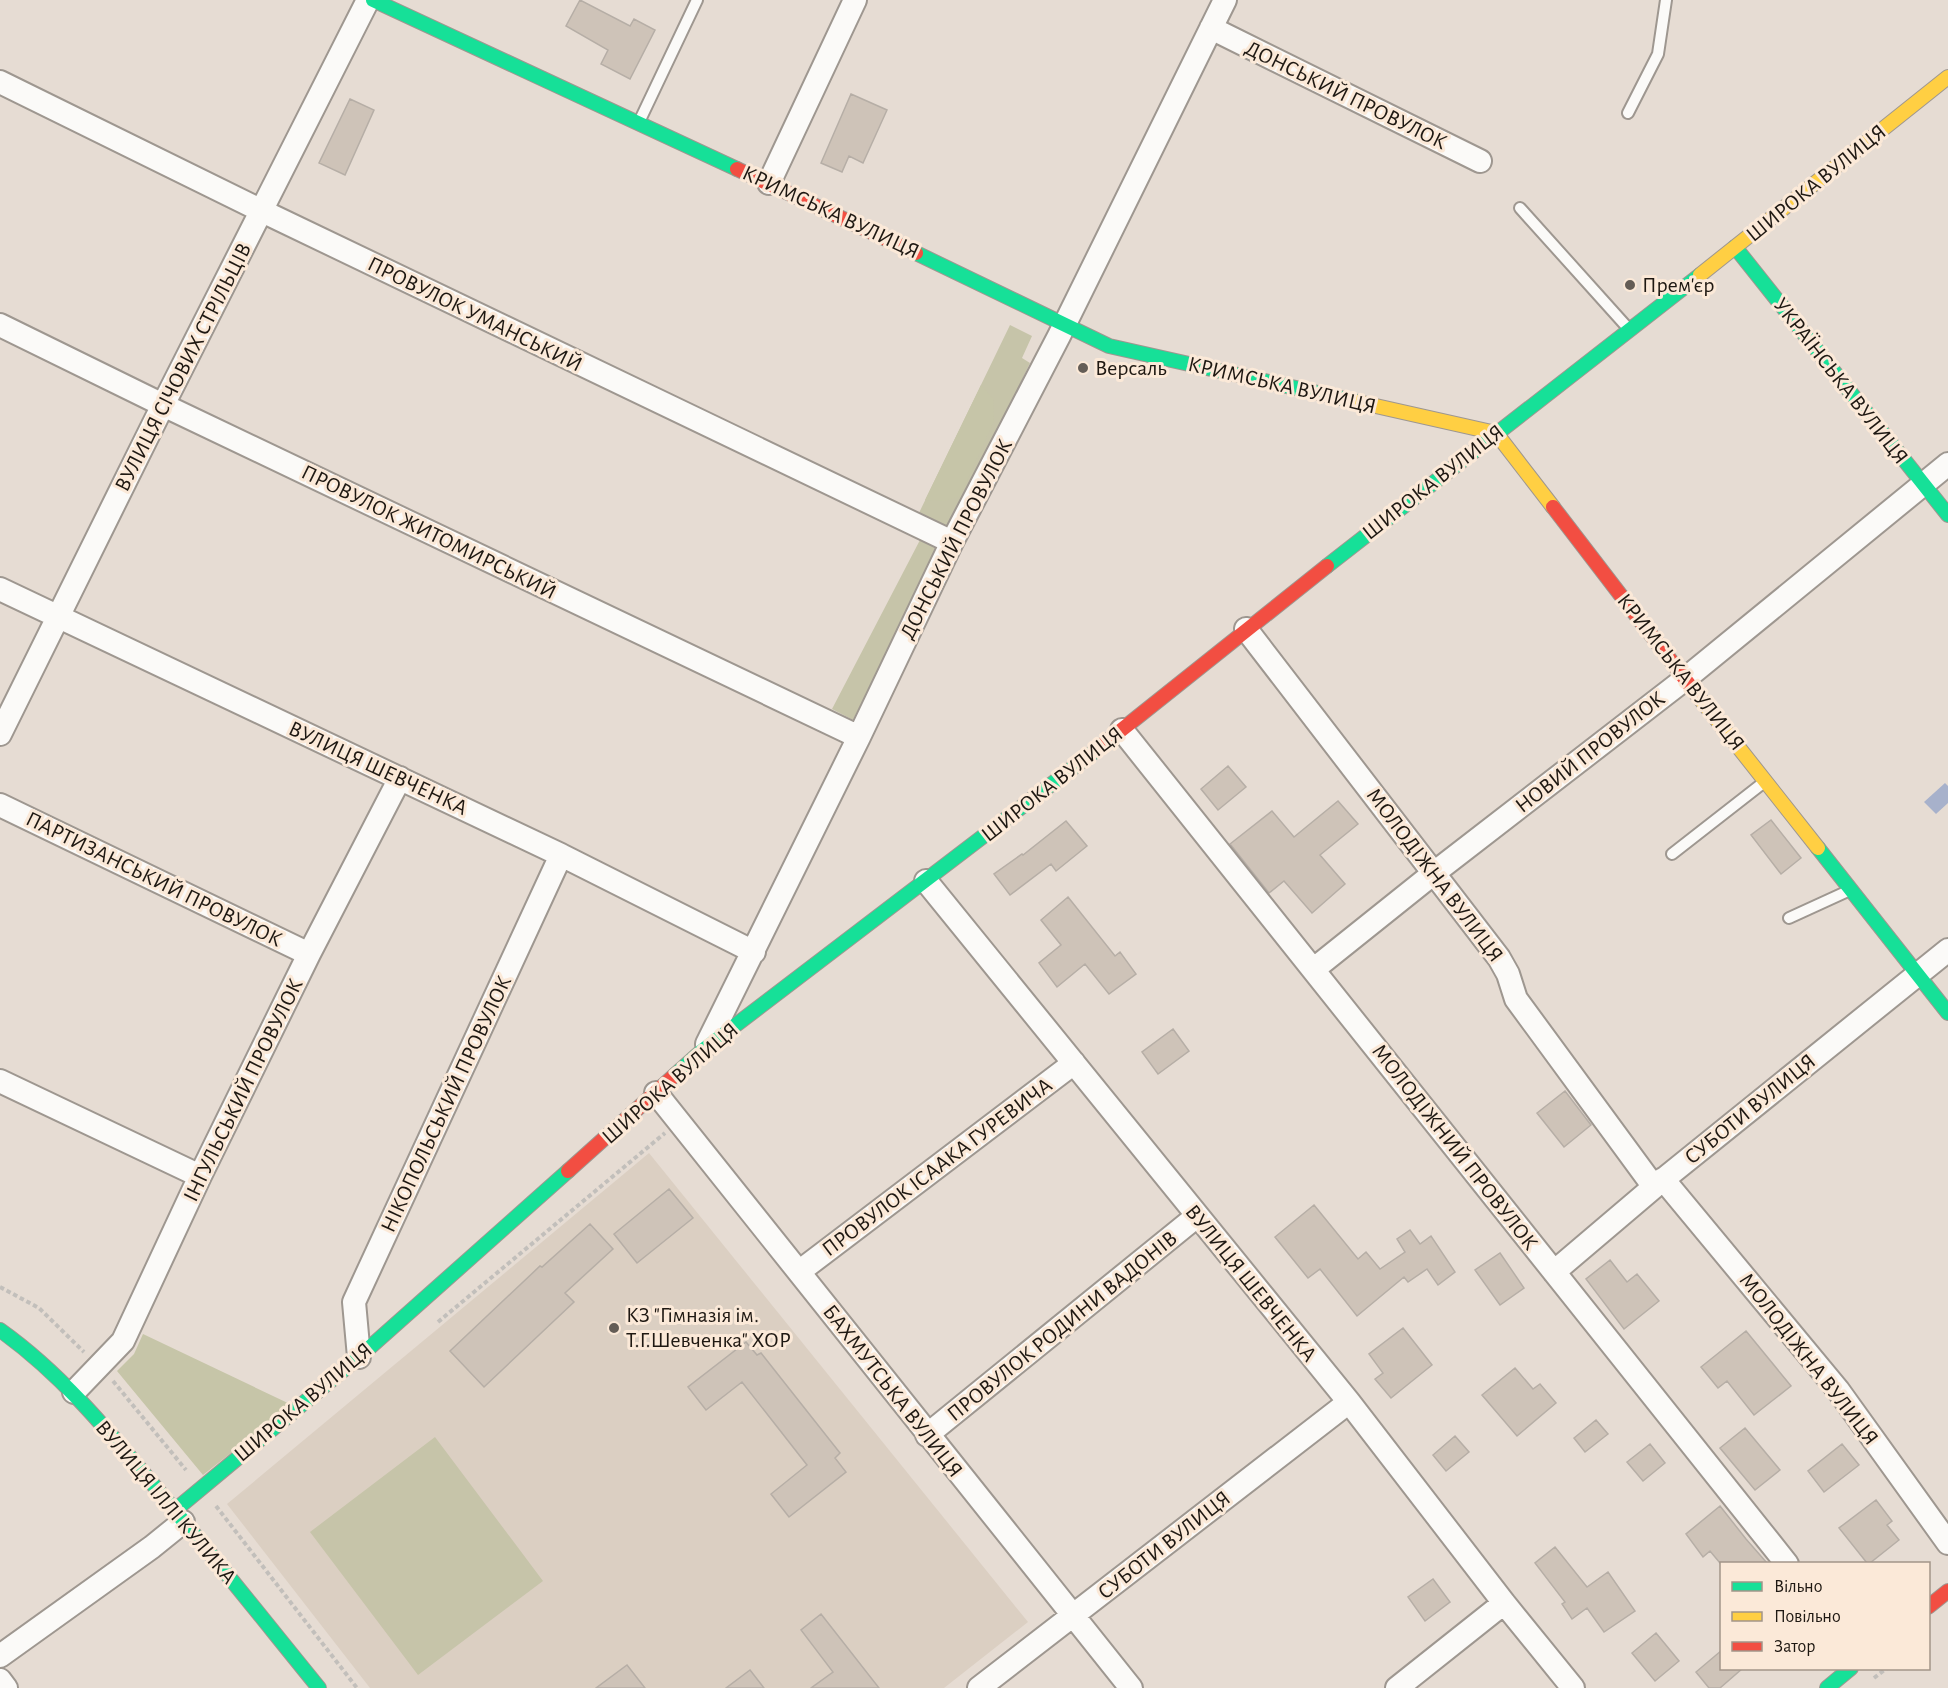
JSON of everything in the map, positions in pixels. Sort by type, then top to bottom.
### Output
[{"type":"street","name":"ВУЛИЦЯ СІЧОВИХ СТРІЛЬЦІВ","points":[[0,734],[368,0]]},
{"type":"street","name":"КРИМСЬКА ВУЛИЦЯ","points":[[373,0],[770,183],[1109,346],[1496,433],[1685,679],[1948,1013]]},
{"type":"street","points":[[770,183],[855,0]]},
{"type":"street","name":"ДОНСЬКИЙ ПРОВУЛОК","points":[[703,1050],[754,952],[952,542],[1065,324],[1225,0]]},
{"type":"street","name":"ДОНСЬКИЙ ПРОВУЛОК","points":[[1211,28],[1480,161]]},
{"type":"street","name":"ШИРОКА ВУЛИЦЯ","points":[[0,1656],[153,1547],[200,1487],[359,1358],[703,1050],[1122,730],[1246,629],[1735,247],[1948,77]]},
{"type":"street","name":"ПРОВУЛОК УМАНСЬКИЙ","points":[[0,82],[262,211],[952,542]]},
{"type":"street","name":"УКРАЇНСЬКА ВУЛИЦЯ","points":[[1735,247],[1948,515]]},
{"type":"street","name":"ПРОВУЛОК ЖИТОМИРСЬКИЙ","points":[[0,325],[859,737]]},
{"type":"street","name":"НОВИЙ ПРОВУЛОК","points":[[1314,969],[1685,679],[1948,464]]},
{"type":"street","name":"ВУЛИЦЯ ШЕВЧЕНКА","points":[[0,590],[561,855],[754,952]]},
{"type":"street","name":"МОЛОДІЖНА ВУЛИЦЯ","points":[[1246,629],[1504,966],[1516,999],[1658,1183],[1838,1390],[1948,1543]]},
{"type":"street","name":"МОЛОДІЖНИЙ ПРОВУЛОК","points":[[1122,730],[1786,1562]]},
{"type":"street","name":"ІНГУЛЬСЬКИЙ ПРОВУЛОК","points":[[74,1392],[123,1341],[200,1176],[309,954],[400,778]]},
{"type":"street","name":"ПАРТИЗАНСЬКИЙ ПРОВУЛОК","points":[[0,805],[309,954]]},
{"type":"street","name":"НІКОПОЛЬСЬКИЙ ПРОВУЛОК","points":[[359,1358],[354,1302],[561,855]]},
{"type":"street","name":"ВУЛИЦЯ ШЕВЧЕНКА","points":[[926,881],[1349,1402],[1504,1603],[1573,1688]]},
{"type":"street","name":"СУБОТИ ВУЛИЦЯ","points":[[1554,1272],[1658,1183],[1948,950]]},
{"type":"street","name":"ПРОВУЛОК ІСААКА ГУРЕВИЧА","points":[[800,1271],[1074,1063]]},
{"type":"street","points":[[0,1081],[200,1176]]},
{"type":"street","name":"БАХМУТСЬКА ВУЛИЦЯ","points":[[656,1093],[1131,1688]]},
{"type":"street","name":"ПРОВУЛОК РОДИНИ ВАДОНІВ","points":[[927,1435],[1197,1216]]},
{"type":"street","name":"ВУЛИЦЯ ІЛЛІ КУЛИКА","points":[[0,1330],[26,1347],[74,1392],[179,1516],[319,1688]]},
{"type":"street","name":"СУБОТИ ВУЛИЦЯ","points":[[979,1688],[1349,1402]]},
{"type":"street","points":[[1930,1606],[1948,1591]]},
{"type":"street","points":[[1397,1688],[1504,1603]]},
{"type":"street","points":[[1827,1688],[1849,1670]]},
{"type":"street","points":[[0,1680],[6,1688]]},
{"type":"lane","points":[[639,123],[697,0]]},
{"type":"lane","points":[[1628,113],[1658,54],[1666,0]]},
{"type":"lane","points":[[1520,208],[1629,329]]},
{"type":"lane","points":[[1672,854],[1766,781]]},
{"type":"lane","points":[[1789,918],[1851,890]]},
{"type":"path","points":[[434,1326],[679,1122]]},
{"type":"path","points":[[0,1287],[39,1308],[113,1380],[216,1507],[357,1688]]},
{"type":"path","points":[[216,1507],[226,1500]]},
{"type":"shaded area","points":[[1010,325],[1032,336],[1022,358],[1030,363],[950,530],[918,515]]},
{"type":"shaded area","points":[[920,540],[939,549],[853,720],[832,709]]},
{"type":"shaded area","name":"КЗ \"Гімназія ім. Т.Г.Шевченка\" ХОР","points":[[649,1153],[1028,1622],[944,1688],[370,1688],[227,1504]]},
{"type":"shaded area","points":[[435,1437],[543,1581],[418,1675],[310,1532]]},
{"type":"green space","points":[[981,385],[993,399],[994,421],[960,496],[945,501],[925,500]]},
{"type":"green space","points":[[143,1334],[292,1405],[203,1475],[117,1371],[134,1354]]},
{"type":"water","points":[[1945,783],[1948,786],[1948,803],[1936,814],[1924,802]]},
{"type":"building","points":[[580,0],[630,26],[634,19],[655,30],[630,79],[601,64],[608,50],[566,26]]},
{"type":"building","points":[[851,94],[887,110],[863,163],[849,156],[842,172],[821,163]]},
{"type":"building","points":[[350,99],[374,110],[345,175],[319,163]]},
{"type":"building","points":[[1228,766],[1246,787],[1218,810],[1201,789]]},
{"type":"building","points":[[1338,801],[1358,824],[1320,855],[1345,884],[1312,913],[1284,881],[1269,893],[1230,844],[1272,811],[1294,837]]},
{"type":"building","points":[[1771,820],[1801,858],[1781,874],[1751,835]]},
{"type":"building","points":[[1066,821],[1087,846],[1056,871],[1051,864],[1010,895],[994,874],[1023,855]]},
{"type":"building","points":[[1068,897],[1115,956],[1120,952],[1136,974],[1109,994],[1085,964],[1057,987],[1039,963],[1061,945],[1041,920]]},
{"type":"building","points":[[1173,1029],[1189,1051],[1158,1074],[1142,1052]]},
{"type":"building","points":[[1565,1091],[1591,1125],[1564,1147],[1537,1113]]},
{"type":"building","points":[[669,1189],[693,1218],[637,1263],[614,1234]]},
{"type":"building","points":[[1314,1205],[1358,1259],[1366,1252],[1380,1269],[1405,1252],[1397,1239],[1410,1230],[1420,1244],[1431,1236],[1455,1272],[1438,1285],[1427,1269],[1408,1282],[1404,1277],[1357,1316],[1320,1269],[1308,1278],[1275,1237]]},
{"type":"building","points":[[590,1224],[613,1249],[565,1293],[574,1302],[484,1387],[450,1351],[540,1266],[542,1267]]},
{"type":"building","points":[[1500,1253],[1524,1288],[1500,1305],[1475,1270]]},
{"type":"building","points":[[1610,1260],[1627,1282],[1637,1274],[1659,1301],[1624,1329],[1586,1279]]},
{"type":"building","points":[[1403,1328],[1432,1365],[1391,1398],[1375,1379],[1383,1373],[1369,1354]]},
{"type":"building","points":[[1746,1331],[1791,1386],[1754,1415],[1727,1381],[1718,1388],[1701,1367]]},
{"type":"building","points":[[746,1342],[757,1355],[761,1353],[840,1453],[835,1458],[846,1472],[789,1517],[771,1494],[807,1465],[742,1382],[706,1410],[688,1387]]},
{"type":"building","points":[[1515,1368],[1533,1389],[1540,1384],[1556,1403],[1517,1436],[1482,1395]]},
{"type":"building","points":[[1596,1420],[1608,1434],[1585,1452],[1574,1438]]},
{"type":"building","points":[[1745,1428],[1780,1470],[1755,1490],[1720,1448]]},
{"type":"building","points":[[1455,1436],[1469,1452],[1446,1471],[1433,1455]]},
{"type":"building","points":[[1650,1444],[1665,1463],[1643,1481],[1627,1462]]},
{"type":"building","points":[[1842,1444],[1859,1465],[1824,1492],[1808,1471]]},
{"type":"building","points":[[1876,1500],[1892,1521],[1887,1525],[1899,1540],[1871,1562],[1866,1562],[1839,1528]]},
{"type":"building","points":[[1720,1506],[1766,1562],[1720,1563],[1710,1551],[1703,1557],[1686,1534]]},
{"type":"building","points":[[1555,1547],[1587,1587],[1608,1572],[1635,1611],[1604,1632],[1587,1608],[1572,1619],[1562,1604],[1565,1602],[1535,1563]]},
{"type":"building","points":[[1433,1579],[1450,1602],[1425,1621],[1408,1597]]},
{"type":"building","points":[[821,1614],[879,1688],[811,1688],[833,1672],[801,1630]]},
{"type":"building","points":[[1656,1633],[1679,1661],[1655,1681],[1632,1653]]},
{"type":"building","points":[[1720,1652],[1720,1670],[1741,1670],[1720,1688],[1709,1688],[1696,1672]]},
{"type":"building","points":[[627,1665],[645,1688],[596,1688]]},
{"type":"building","points":[[750,1670],[764,1688],[726,1688]]},
{"type":"traffic: fast","points":[[373,0],[737,169]]},
{"type":"traffic: fast","points":[[1735,247],[1948,515]]},
{"type":"traffic: fast","points":[[916,253],[1109,346],[1358,402]]},
{"type":"traffic: fast","points":[[1327,566],[1700,275]]},
{"type":"traffic: fast","points":[[675,1075],[703,1050],[1095,751]]},
{"type":"traffic: fast","points":[[1818,848],[1948,1013]]},
{"type":"traffic: fast","points":[[174,1511],[359,1357],[568,1171]]},
{"type":"traffic: fast","points":[[0,1330],[22,1346],[62,1382],[99,1421],[319,1688]]},
{"type":"traffic: fast","points":[[1827,1688],[1849,1670]]},
{"type":"traffic: slow","points":[[1700,275],[1948,77]]},
{"type":"traffic: slow","points":[[1358,402],[1496,433],[1553,507]]},
{"type":"traffic: slow","points":[[1698,696],[1818,848]]},
{"type":"traffic: jam","points":[[737,169],[916,253]]},
{"type":"traffic: jam","points":[[1553,507],[1698,696]]},
{"type":"traffic: jam","points":[[1095,751],[1327,566]]},
{"type":"traffic: jam","points":[[568,1171],[675,1075]]},
{"type":"traffic: jam","points":[[1930,1605],[1948,1591]]},
{"type":"place","name":"Прем'єр","points":[[1630,285]]},
{"type":"place","name":"Версаль","points":[[1083,368]]},
{"type":"place","name":"КЗ \"Гімназія ім. Т.Г.Шевченка\" ХОР","points":[[614,1328]]}]
